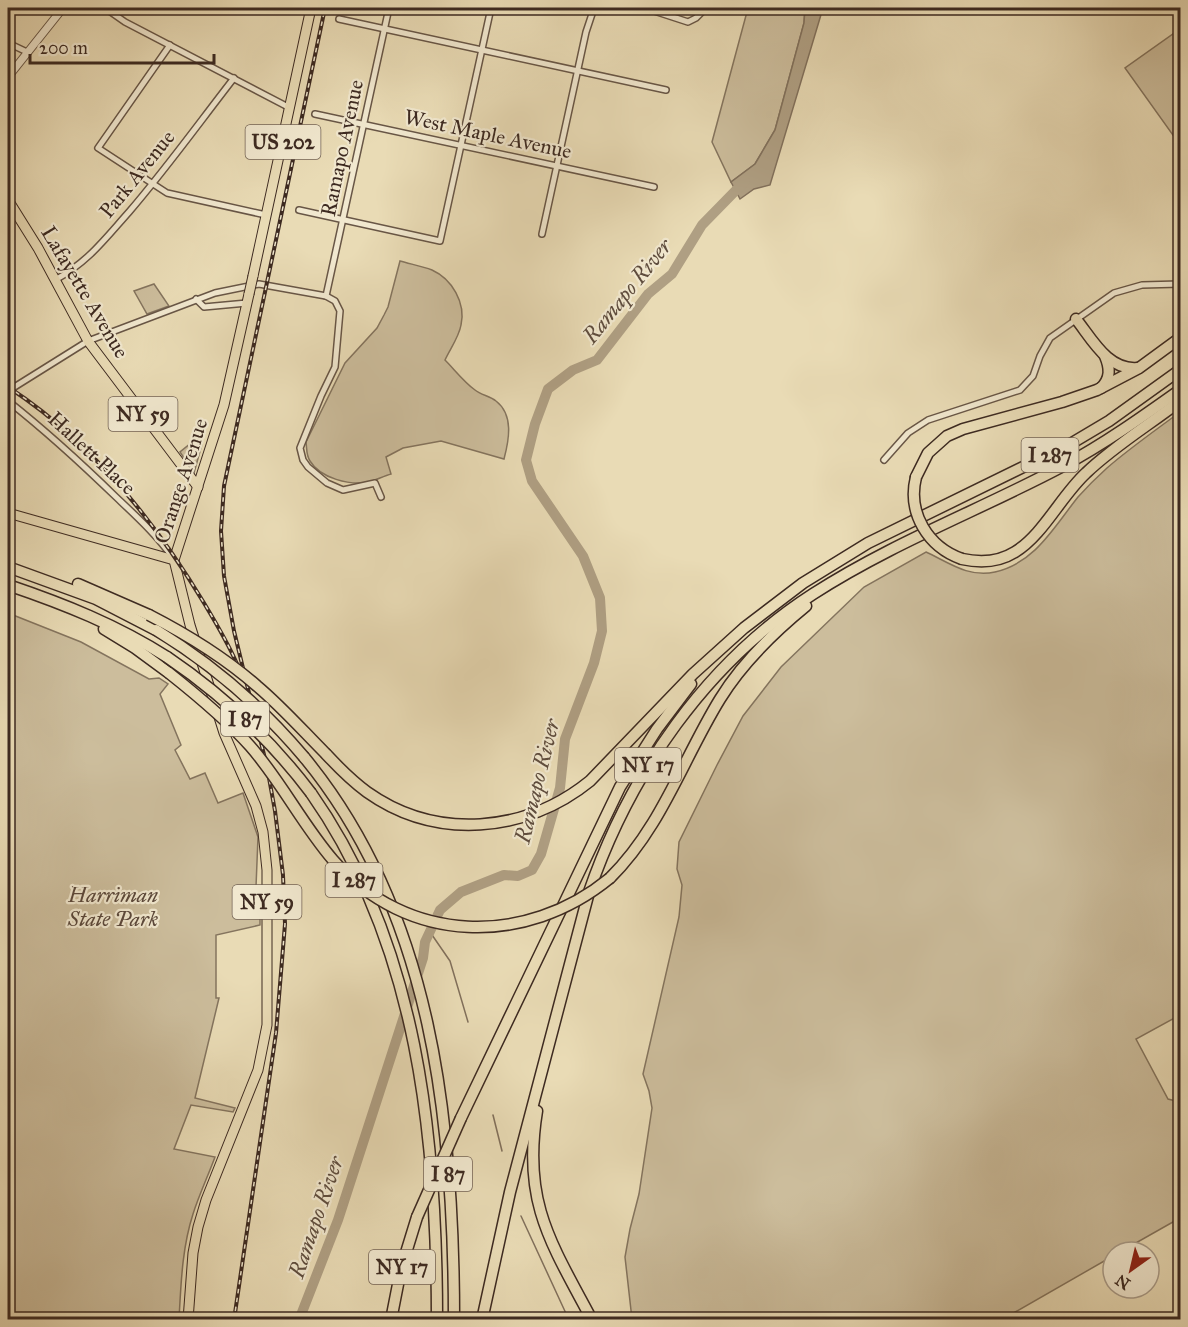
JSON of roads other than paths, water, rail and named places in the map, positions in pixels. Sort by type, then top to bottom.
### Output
[{"type":"highway","points":[[1076,319],[1105,356],[1123,367],[1138,368]]},
{"type":"highway","points":[[1180,338],[1138,368],[1098,390],[1068,401],[952,434],[941,440],[928,453],[916,477],[914,503],[918,519],[934,542],[962,559],[989,561],[1006,556],[1017,551],[1031,538],[1086,473],[1180,400]]},
{"type":"highway","points":[[1098,390],[1109,376],[1105,356]]},
{"type":"highway","name":"I 287","points":[[8,566],[77,583],[149,615],[193,638],[268,695],[368,793],[400,810],[444,823],[478,825],[499,823],[522,818],[548,808],[572,795],[590,781],[680,687],[744,628],[783,597],[824,569],[879,538],[1072,443],[1119,414],[1180,370]]},
{"type":"highway","name":"I 287","points":[[57,601],[115,635],[169,673],[219,715],[250,746],[282,786],[340,868],[366,890],[398,909],[453,926],[502,926],[525,922],[558,911],[585,897],[610,878],[629,859],[646,836],[712,712],[741,670],[762,645],[788,621],[854,569],[1081,456],[1119,434],[1180,390]]},
{"type":"highway","name":"I 87","points":[[8,566],[117,608],[197,657],[237,688],[304,757],[334,797],[365,848],[391,902],[407,947],[429,1029],[447,1162],[453,1243],[454,1320]]},
{"type":"highway","name":"NY 17","points":[[482,1320],[505,1214],[579,923],[600,860],[621,813],[654,755],[694,700],[741,651],[791,609],[854,569]]},
{"type":"highway","name":"I 87","points":[[8,585],[57,601],[128,633],[167,657],[214,691],[281,756],[311,793],[337,834],[361,877],[381,923],[408,1014],[418,1066],[431,1179],[437,1320]]},
{"type":"highway","name":"NY 17","points":[[391,1320],[404,1260],[417,1217],[461,1118],[620,787],[657,729],[708,662]]},
{"type":"highway","points":[[551,1034],[534,1131],[534,1184],[539,1210],[547,1233],[592,1320]]},
{"type":"main road","name":"Orange Avenue","points":[[188,1320],[191,1263],[198,1227],[206,1200],[258,1070],[267,1025],[266,848],[256,806],[224,733],[190,625],[174,560],[225,404],[290,108],[307,9]]},
{"type":"main road","name":"Lafayette Avenue","points":[[8,200],[21,219],[88,341],[198,487]]},
{"type":"main road","points":[[8,513],[174,560]]},
{"type":"street","points":[[8,77],[63,8]]},
{"type":"street","points":[[105,8],[125,22],[290,108]]},
{"type":"street","name":"Ramapo Avenue","points":[[326,296],[390,8]]},
{"type":"street","points":[[298,210],[440,242],[490,8]]},
{"type":"street","points":[[542,234],[586,32],[594,8]]},
{"type":"street","points":[[645,8],[688,22],[706,8]]},
{"type":"street","points":[[339,18],[666,90]]},
{"type":"street","points":[[8,43],[27,52]]},
{"type":"street","points":[[170,45],[98,148],[166,193],[266,215]]},
{"type":"street","name":"Park Avenue","points":[[55,280],[89,258],[153,184],[234,78]]},
{"type":"street","name":"West Maple Avenue","points":[[315,114],[654,187]]},
{"type":"street","points":[[8,391],[88,341],[196,299],[259,284],[326,296],[335,301],[340,311],[335,367],[300,448],[303,460],[327,483],[343,490],[375,483],[381,497]]},
{"type":"street","points":[[884,460],[908,433],[928,420],[1020,390],[1033,376],[1050,338],[1104,299],[1124,289],[1142,285],[1180,284]]},
{"type":"street","points":[[196,299],[204,307],[248,298]]},
{"type":"street","name":"Hallett Place","points":[[8,401],[48,432],[82,464],[157,537],[174,560]]},
{"type":"waterway","name":"Ramapo River","points":[[299,1320],[338,1220],[423,958],[425,942],[440,910],[461,892],[504,875],[518,876],[532,870],[541,854],[560,788],[565,739],[594,663],[602,631],[600,598],[583,556],[532,481],[526,460],[535,424],[548,389],[573,370],[597,360],[648,294],[672,274],[702,225],[745,181]]},
{"type":"waterway","points":[[430,932],[450,961],[468,1022]]},
{"type":"waterway","points":[[493,1115],[502,1151]]},
{"type":"waterway","points":[[521,1216],[569,1320]]},
{"type":"railway","points":[[234,1320],[276,1033],[285,924],[283,875],[275,811],[267,767],[234,631],[224,576],[221,531],[224,486],[325,8]]},
{"type":"railway","points":[[8,387],[66,431],[93,457],[142,512],[185,572],[237,664]]},
{"type":"park label","name":"Harriman State Park","points":[[113,907]]}]
